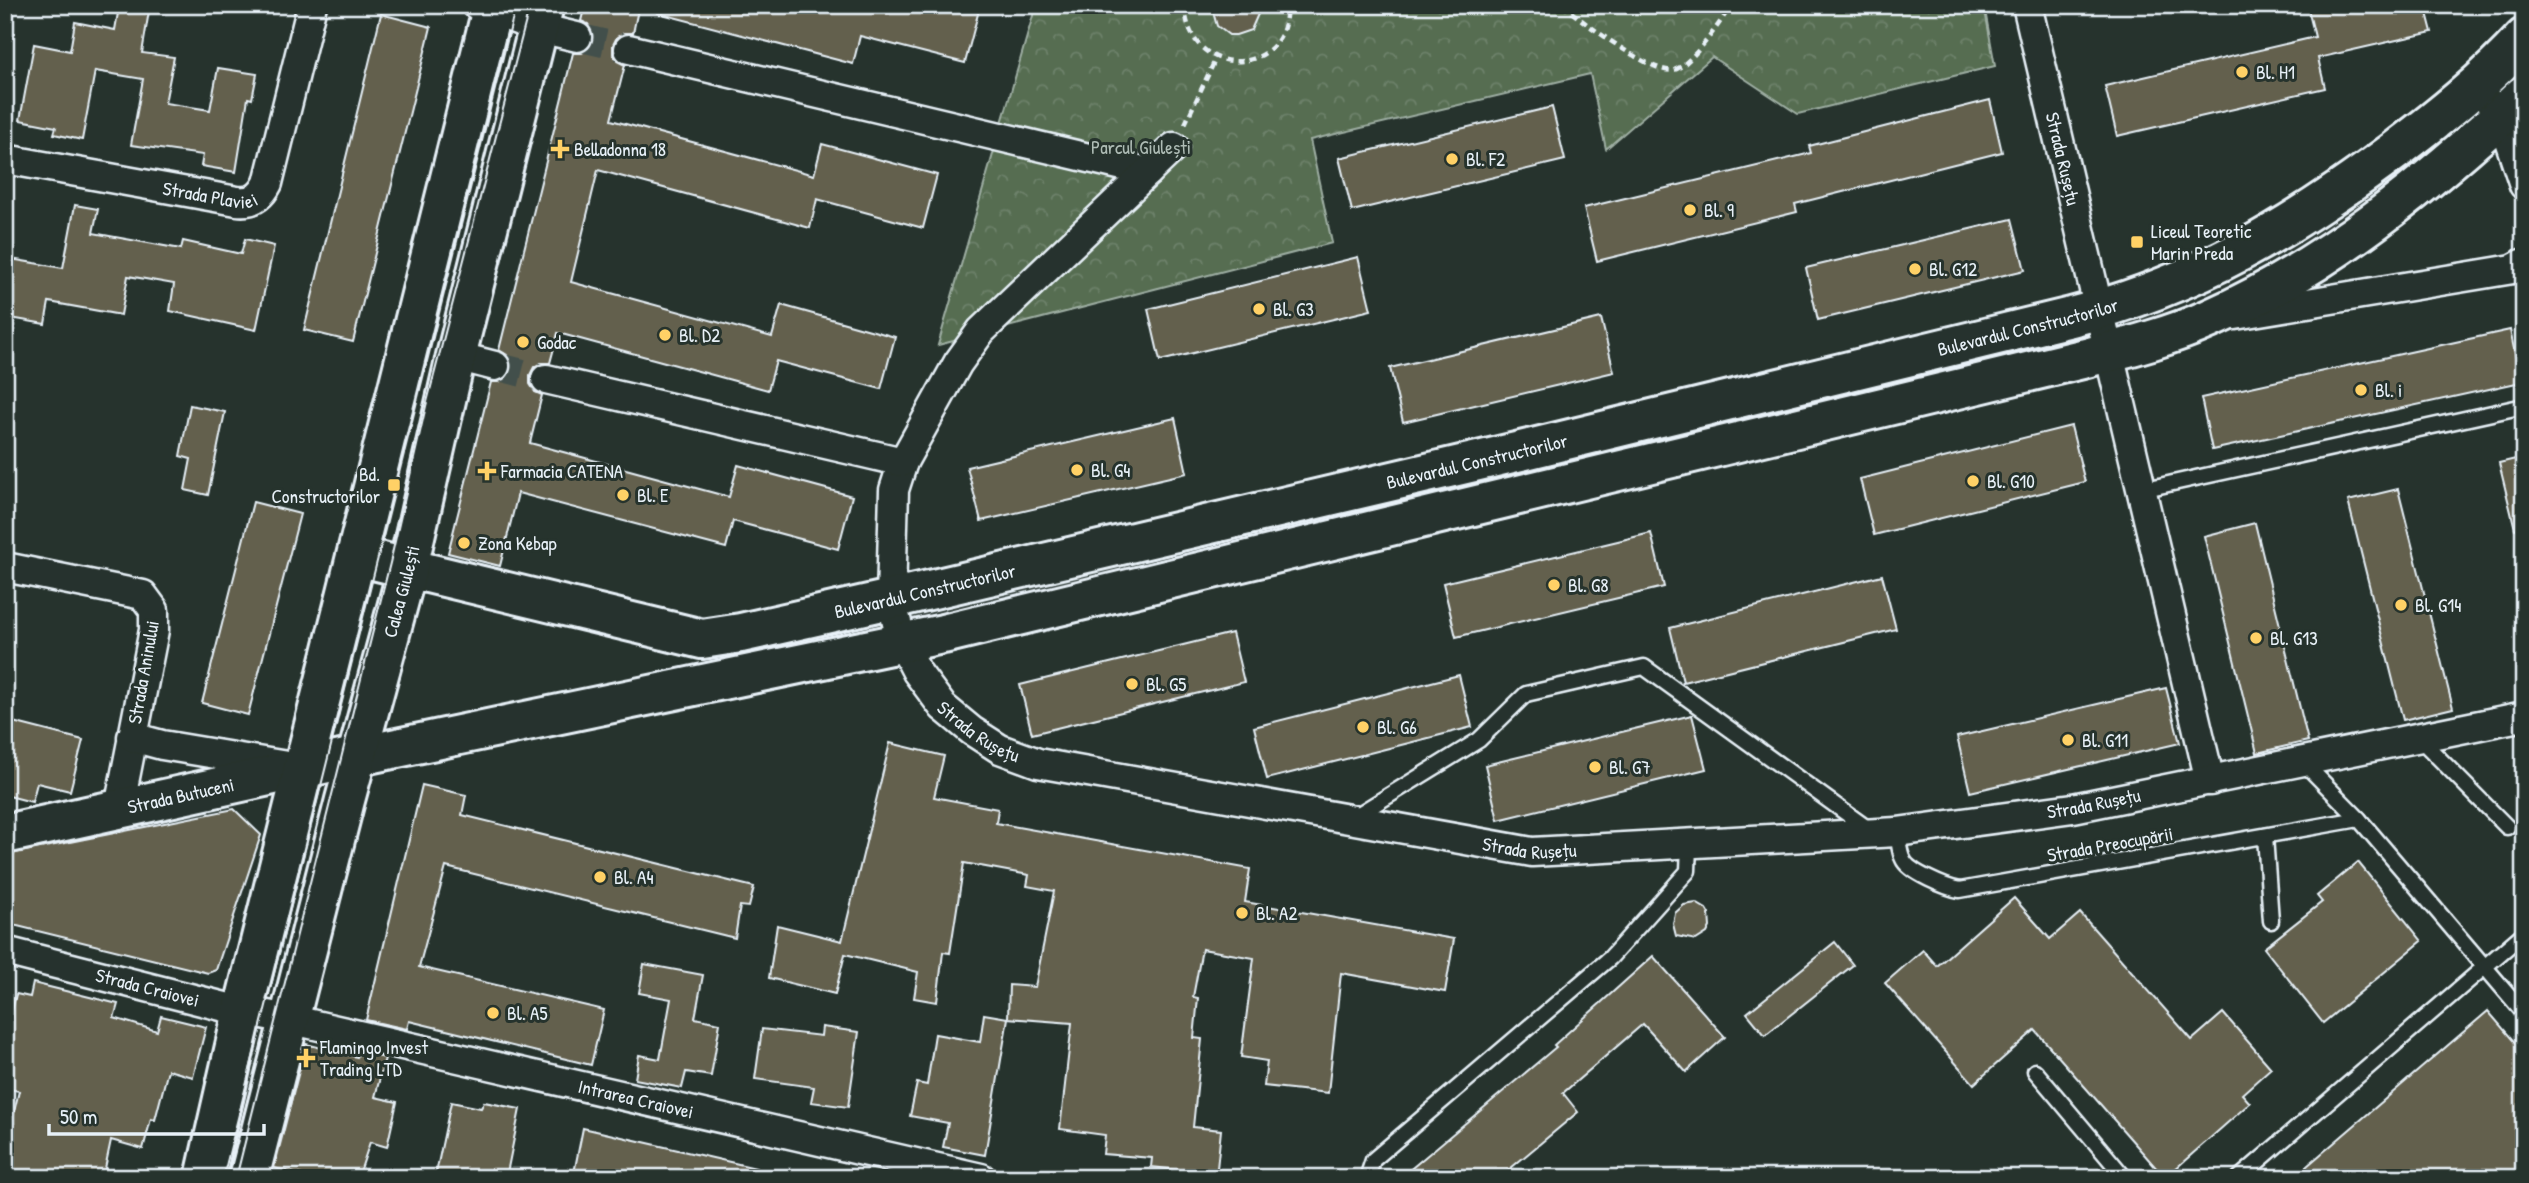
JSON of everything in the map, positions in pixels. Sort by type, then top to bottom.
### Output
[{"type":"street","name":"Strada Plaviei","points":[[5,159],[237,201],[255,199],[268,183],[312,5]]},
{"type":"street","name":"Strada Rușețu","points":[[2027,5],[2108,352]]},
{"type":"street","points":[[205,1178],[243,1011],[357,556],[487,7],[542,17],[577,37]]},
{"type":"street","name":"Calea Giulești","points":[[250,1178],[408,567],[456,356],[542,17]]},
{"type":"street","name":"Bulevardul Constructorilor","points":[[357,556],[702,639],[741,633],[1525,450],[2098,310],[2141,297],[2190,277],[2268,238],[2353,182],[2428,125],[2524,38]]},
{"type":"street","points":[[629,49],[1149,172]]},
{"type":"street","points":[[2476,84],[2512,105]]},
{"type":"street","points":[[2512,105],[2524,185]]},
{"type":"street","points":[[2208,320],[2287,278],[2378,218],[2445,167],[2512,105]]},
{"type":"street","name":"Strada Rușețu","points":[[1174,147],[981,331],[958,363],[903,462],[894,490],[891,598],[902,643],[917,672],[943,707],[972,731],[1000,749],[1038,763],[1532,852],[1884,832],[2073,808],[2524,716]]},
{"type":"street","points":[[358,757],[902,643],[2108,352],[2208,320],[2513,269],[2524,263]]},
{"type":"street","points":[[2108,352],[2210,781]]},
{"type":"street","points":[[456,356],[495,366]]},
{"type":"street","points":[[546,379],[903,462]]},
{"type":"street","points":[[1525,450],[1535,491]]},
{"type":"street","name":"Strada Aninului","points":[[5,567],[143,595],[154,610],[154,630],[119,808]]},
{"type":"street","points":[[702,639],[712,682]]},
{"type":"street","points":[[132,737],[162,745],[303,769]]},
{"type":"street","name":"Strada Butuceni","points":[[5,834],[358,757]]},
{"type":"street","name":"Strada Craiovei","points":[[5,951],[243,1011],[289,1019]]},
{"type":"street","name":"Intrarea Craiovei","points":[[289,1019],[981,1178]]},
{"type":"lane","points":[[2141,490],[2524,406]]},
{"type":"lane","points":[[1350,820],[1479,740],[1526,694],[1644,667],[1884,832]]},
{"type":"lane","points":[[2419,738],[2508,827]]},
{"type":"lane","points":[[2303,762],[2359,819],[2524,1013]]},
{"type":"lane","name":"Strada Preocupării","points":[[1884,832],[1907,866],[1944,886],[1960,890],[2359,819]]},
{"type":"lane","points":[[2264,836],[2271,921]]},
{"type":"lane","points":[[1367,1178],[1373,1160],[1610,958],[1688,872],[1689,844]]},
{"type":"lane","points":[[2239,1178],[2524,933]]},
{"type":"lane","points":[[2035,1071],[2125,1178]]},
{"type":"path","points":[[1184,6],[1186,23],[1203,50],[1216,58],[1231,62],[1247,61],[1262,55],[1274,45],[1283,31],[1287,15],[1286,5]]},
{"type":"path","points":[[1562,5],[1637,58],[1666,72],[1677,69],[1701,47],[1731,5]]},
{"type":"path","points":[[1174,147],[1216,58]]},
{"type":"green space","name":"Parcul Giulești","points":[[1036,5],[1984,5],[1995,66],[1798,114],[1712,57],[1606,149],[1590,74],[1310,140],[1332,243],[938,345]]},
{"type":"building","points":[[585,5],[639,5],[633,33],[624,33],[617,37],[613,45],[613,54],[617,61],[625,65],[611,120],[814,175],[822,144],[937,175],[923,228],[817,199],[810,228],[598,170],[571,282],[772,337],[781,305],[895,337],[881,389],[776,361],[768,390],[558,333],[550,363],[541,363],[534,367],[530,375],[530,384],[535,392],[542,395],[530,443],[729,497],[738,465],[852,496],[838,549],[733,521],[726,548],[518,493],[500,566],[448,553],[491,382],[506,378],[511,369],[507,355],[499,350],[573,53],[582,53],[589,49],[593,41],[593,32],[588,24],[581,21]]},
{"type":"building","points":[[659,5],[830,5],[856,12],[858,5],[962,5],[979,10],[965,63],[860,36],[853,64],[658,13]]},
{"type":"building","points":[[1211,5],[1262,5],[1251,30],[1229,35],[1217,26]]},
{"type":"building","name":"Bl. H1","points":[[2307,5],[2425,5],[2432,32],[2318,58],[2325,88],[2117,136],[2105,86],[2315,37]]},
{"type":"building","points":[[119,7],[149,11],[142,53],[174,57],[165,103],[210,110],[218,68],[257,74],[252,99],[248,98],[236,172],[201,166],[203,155],[131,145],[143,79],[95,71],[82,140],[54,134],[56,127],[20,120],[34,44],[70,51],[75,22],[115,30]]},
{"type":"building","points":[[381,14],[431,27],[353,342],[304,330]]},
{"type":"building","points":[[1990,100],[2002,152],[1795,204],[1797,212],[1597,261],[1584,208],[1811,153],[1809,146]]},
{"type":"building","name":"Bl. F2","points":[[1552,107],[1565,160],[1352,211],[1339,158]]},
{"type":"building","points":[[75,205],[98,209],[93,233],[181,249],[183,241],[241,254],[245,239],[274,246],[256,330],[170,311],[174,284],[128,276],[121,315],[49,302],[45,324],[5,317],[5,258],[63,268]]},
{"type":"building","name":"Bl. G12","points":[[2012,219],[2025,270],[1818,320],[1806,268]]},
{"type":"building","name":"Bl. G3","points":[[1358,257],[1371,310],[1160,361],[1148,309]]},
{"type":"building","points":[[1601,318],[1614,372],[1403,422],[1390,368]]},
{"type":"building","name":"Bl. i","points":[[2510,330],[2521,382],[2212,450],[2201,398]]},
{"type":"building","points":[[190,405],[225,412],[208,495],[185,490],[191,459],[180,456]]},
{"type":"building","name":"Bl. G4","points":[[1175,418],[1187,473],[981,521],[967,467]]},
{"type":"building","name":"Bl. G10","points":[[2071,426],[2085,482],[1874,535],[1860,479]]},
{"type":"building","points":[[2524,457],[2524,528],[2515,529],[2499,463]]},
{"type":"building","name":"Bl. G14","points":[[2398,489],[2453,708],[2403,720],[2348,501]]},
{"type":"building","points":[[253,502],[300,514],[248,715],[202,703]]},
{"type":"building","name":"Bl. G13","points":[[2255,523],[2308,741],[2257,753],[2204,536]]},
{"type":"building","name":"Bl. G8","points":[[1651,533],[1664,587],[1456,637],[1443,583]]},
{"type":"building","points":[[1882,575],[1896,629],[1683,682],[1670,628]]},
{"type":"building","name":"Bl. G5","points":[[1232,633],[1244,682],[1032,734],[1020,685]]},
{"type":"building","name":"Bl. G6","points":[[1459,675],[1472,727],[1267,779],[1254,727]]},
{"type":"building","name":"Bl. G11","points":[[2166,688],[2180,743],[1970,792],[1957,737]]},
{"type":"building","name":"Bl. G7","points":[[1692,715],[1706,769],[1498,820],[1485,765]]},
{"type":"building","points":[[5,720],[83,740],[70,791],[37,783],[32,802],[5,795]]},
{"type":"building","points":[[890,743],[944,756],[934,797],[998,809],[996,823],[1250,869],[1245,902],[1454,939],[1445,992],[1341,973],[1328,1093],[1264,1086],[1267,1061],[1241,1057],[1254,958],[1202,949],[1193,997],[1198,998],[1194,1038],[1202,1039],[1193,1127],[1221,1130],[1216,1178],[1188,1178],[1188,1171],[1151,1167],[1152,1158],[1103,1154],[1105,1135],[1060,1129],[1072,1023],[1008,1018],[1009,985],[1035,987],[1054,891],[1027,886],[1029,875],[964,863],[950,953],[943,952],[937,1002],[914,998],[918,972],[845,954],[835,994],[769,978],[777,925],[842,941]]},
{"type":"building","points":[[422,785],[466,795],[462,815],[754,887],[749,907],[740,906],[735,938],[446,867],[419,967],[604,1010],[591,1065],[409,1021],[407,1029],[366,1020]]},
{"type":"building","points":[[234,809],[261,835],[216,970],[208,973],[5,923],[5,855]]},
{"type":"building","points":[[2358,862],[2422,941],[2323,1023],[2264,948],[2322,902],[2317,896]]},
{"type":"building","points":[[2014,898],[2050,939],[2080,913],[2192,1040],[2223,1013],[2271,1068],[2242,1094],[2250,1103],[2165,1178],[2035,1030],[1974,1084],[1885,983],[1923,950],[1937,966]]},
{"type":"building","points":[[1696,903],[1709,914],[1710,927],[1707,933],[1696,940],[1676,936],[1673,924],[1675,913],[1684,905]]},
{"type":"building","points":[[1835,942],[1853,965],[1765,1035],[1747,1013]]},
{"type":"building","points":[[1653,956],[1725,1037],[1686,1072],[1643,1024],[1563,1093],[1578,1112],[1499,1178],[1400,1178],[1556,1047],[1554,1045]]},
{"type":"building","points":[[644,964],[703,975],[695,1018],[720,1023],[711,1076],[686,1072],[682,1088],[635,1079],[639,1055],[660,1059],[671,999],[639,993]]},
{"type":"building","points":[[33,983],[118,1004],[114,1018],[157,1031],[161,1016],[206,1027],[193,1077],[168,1070],[155,1120],[151,1119],[143,1149],[111,1140],[103,1178],[5,1178],[5,1149],[19,1091],[5,1088],[5,1040],[16,994],[30,997]]},
{"type":"building","points":[[2488,1011],[2524,1053],[2524,1178],[2293,1178]]},
{"type":"building","points":[[984,1014],[1008,1018],[985,1155],[943,1147],[948,1123],[910,1116],[917,1083],[927,1085],[935,1034],[980,1042]]},
{"type":"building","points":[[822,1027],[859,1032],[848,1107],[811,1102],[814,1087],[755,1079],[762,1029],[821,1036]]},
{"type":"building","points":[[306,1044],[357,1057],[359,1052],[385,1058],[375,1097],[397,1102],[387,1147],[370,1142],[358,1178],[315,1178],[274,1168]]},
{"type":"building","points":[[451,1102],[481,1108],[484,1102],[520,1109],[506,1178],[435,1178]]},
{"type":"building","points":[[583,1128],[756,1168],[755,1178],[573,1178]]},
{"type":"tunnel","points":[[577,37],[629,49]]},
{"type":"tunnel","points":[[495,366],[546,379]]},
{"type":"tram line","points":[[223,1178],[516,5]]},
{"type":"tram line","points":[[236,1178],[390,563],[426,406],[530,5]]},
{"type":"place","name":"Bl. H1","points":[[2242,72]]},
{"type":"place","name":"Belladonna 18","points":[[560,149]]},
{"type":"place","name":"Bl. F2","points":[[1452,159]]},
{"type":"place","name":"Bl. 9","points":[[1690,210]]},
{"type":"place","name":"Liceul Teoretic Marin Preda","points":[[2137,242]]},
{"type":"place","name":"Bl. G12","points":[[1915,269]]},
{"type":"place","name":"Bl. G3","points":[[1259,309]]},
{"type":"place","name":"Bl. D2","points":[[665,335]]},
{"type":"place","name":"Godac","points":[[523,342]]},
{"type":"place","name":"Bl. i","points":[[2361,390]]},
{"type":"place","name":"Bl. G4","points":[[1077,470]]},
{"type":"place","name":"Farmacia CATENA","points":[[487,471]]},
{"type":"place","name":"Bl. G10","points":[[1973,481]]},
{"type":"place","name":"Bd. Constructorilor","points":[[394,485]]},
{"type":"place","name":"Bl. E","points":[[623,495]]},
{"type":"place","name":"Zona Kebap","points":[[464,543]]},
{"type":"place","name":"Bl. G8","points":[[1554,585]]},
{"type":"place","name":"Bl. G14","points":[[2401,605]]},
{"type":"place","name":"Bl. G13","points":[[2256,638]]},
{"type":"place","name":"Bl. G5","points":[[1132,684]]},
{"type":"place","name":"Bl. G6","points":[[1363,727]]},
{"type":"place","name":"Bl. G11","points":[[2068,740]]},
{"type":"place","name":"Bl. G7","points":[[1595,767]]},
{"type":"place","name":"Bl. A4","points":[[600,877]]},
{"type":"place","name":"Bl. A2","points":[[1242,913]]},
{"type":"place","name":"Bl. A5","points":[[493,1013]]},
{"type":"place","name":"Flamingo Invest Trading LTD","points":[[306,1058]]}]
